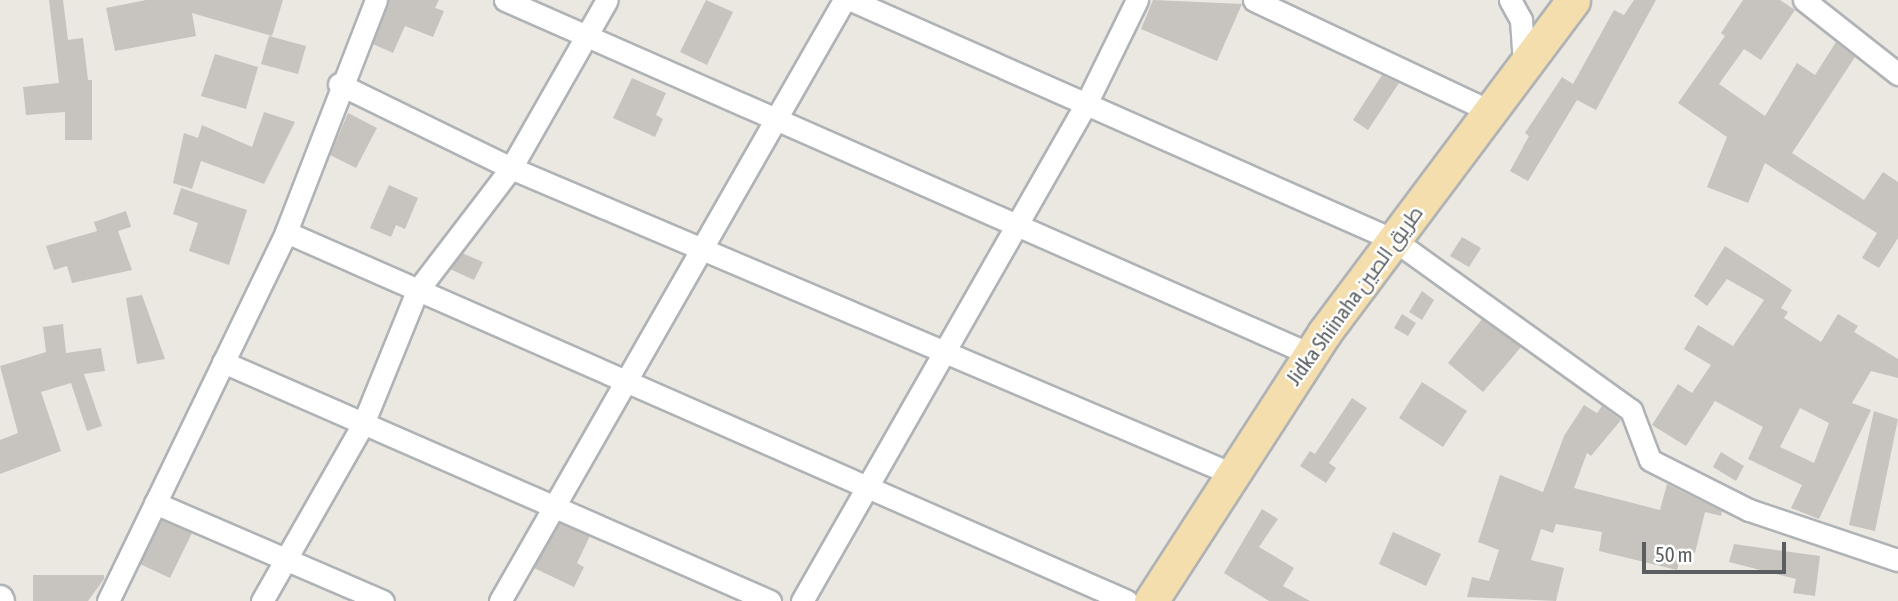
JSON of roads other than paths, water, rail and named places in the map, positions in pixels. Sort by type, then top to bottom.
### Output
[{"type":"main road","name":"Jidka Shiinaha طريق الصين","points":[[1151,601],[1230,473],[1310,354],[1524,70],[1573,0]]},
{"type":"street","points":[[108,601],[286,232],[339,84],[376,0]]},
{"type":"street","points":[[505,0],[584,39],[1310,354]]},
{"type":"street","points":[[261,601],[363,424],[417,291],[511,168],[607,0]]},
{"type":"street","points":[[500,601],[844,0]]},
{"type":"street","points":[[851,0],[1087,102],[1394,240],[1631,410],[1642,447],[1658,465],[1749,510],[1898,560]]},
{"type":"street","points":[[802,601],[1087,102],[1137,0]]},
{"type":"street","points":[[1254,0],[1492,112]]},
{"type":"street","points":[[1510,0],[1521,20],[1524,70]]},
{"type":"street","points":[[1804,0],[1898,74]]},
{"type":"street","points":[[339,84],[511,168],[946,350],[1230,473]]},
{"type":"street","points":[[286,232],[1127,601]]},
{"type":"street","points":[[223,362],[770,601]]},
{"type":"street","points":[[155,503],[383,601]]}]
